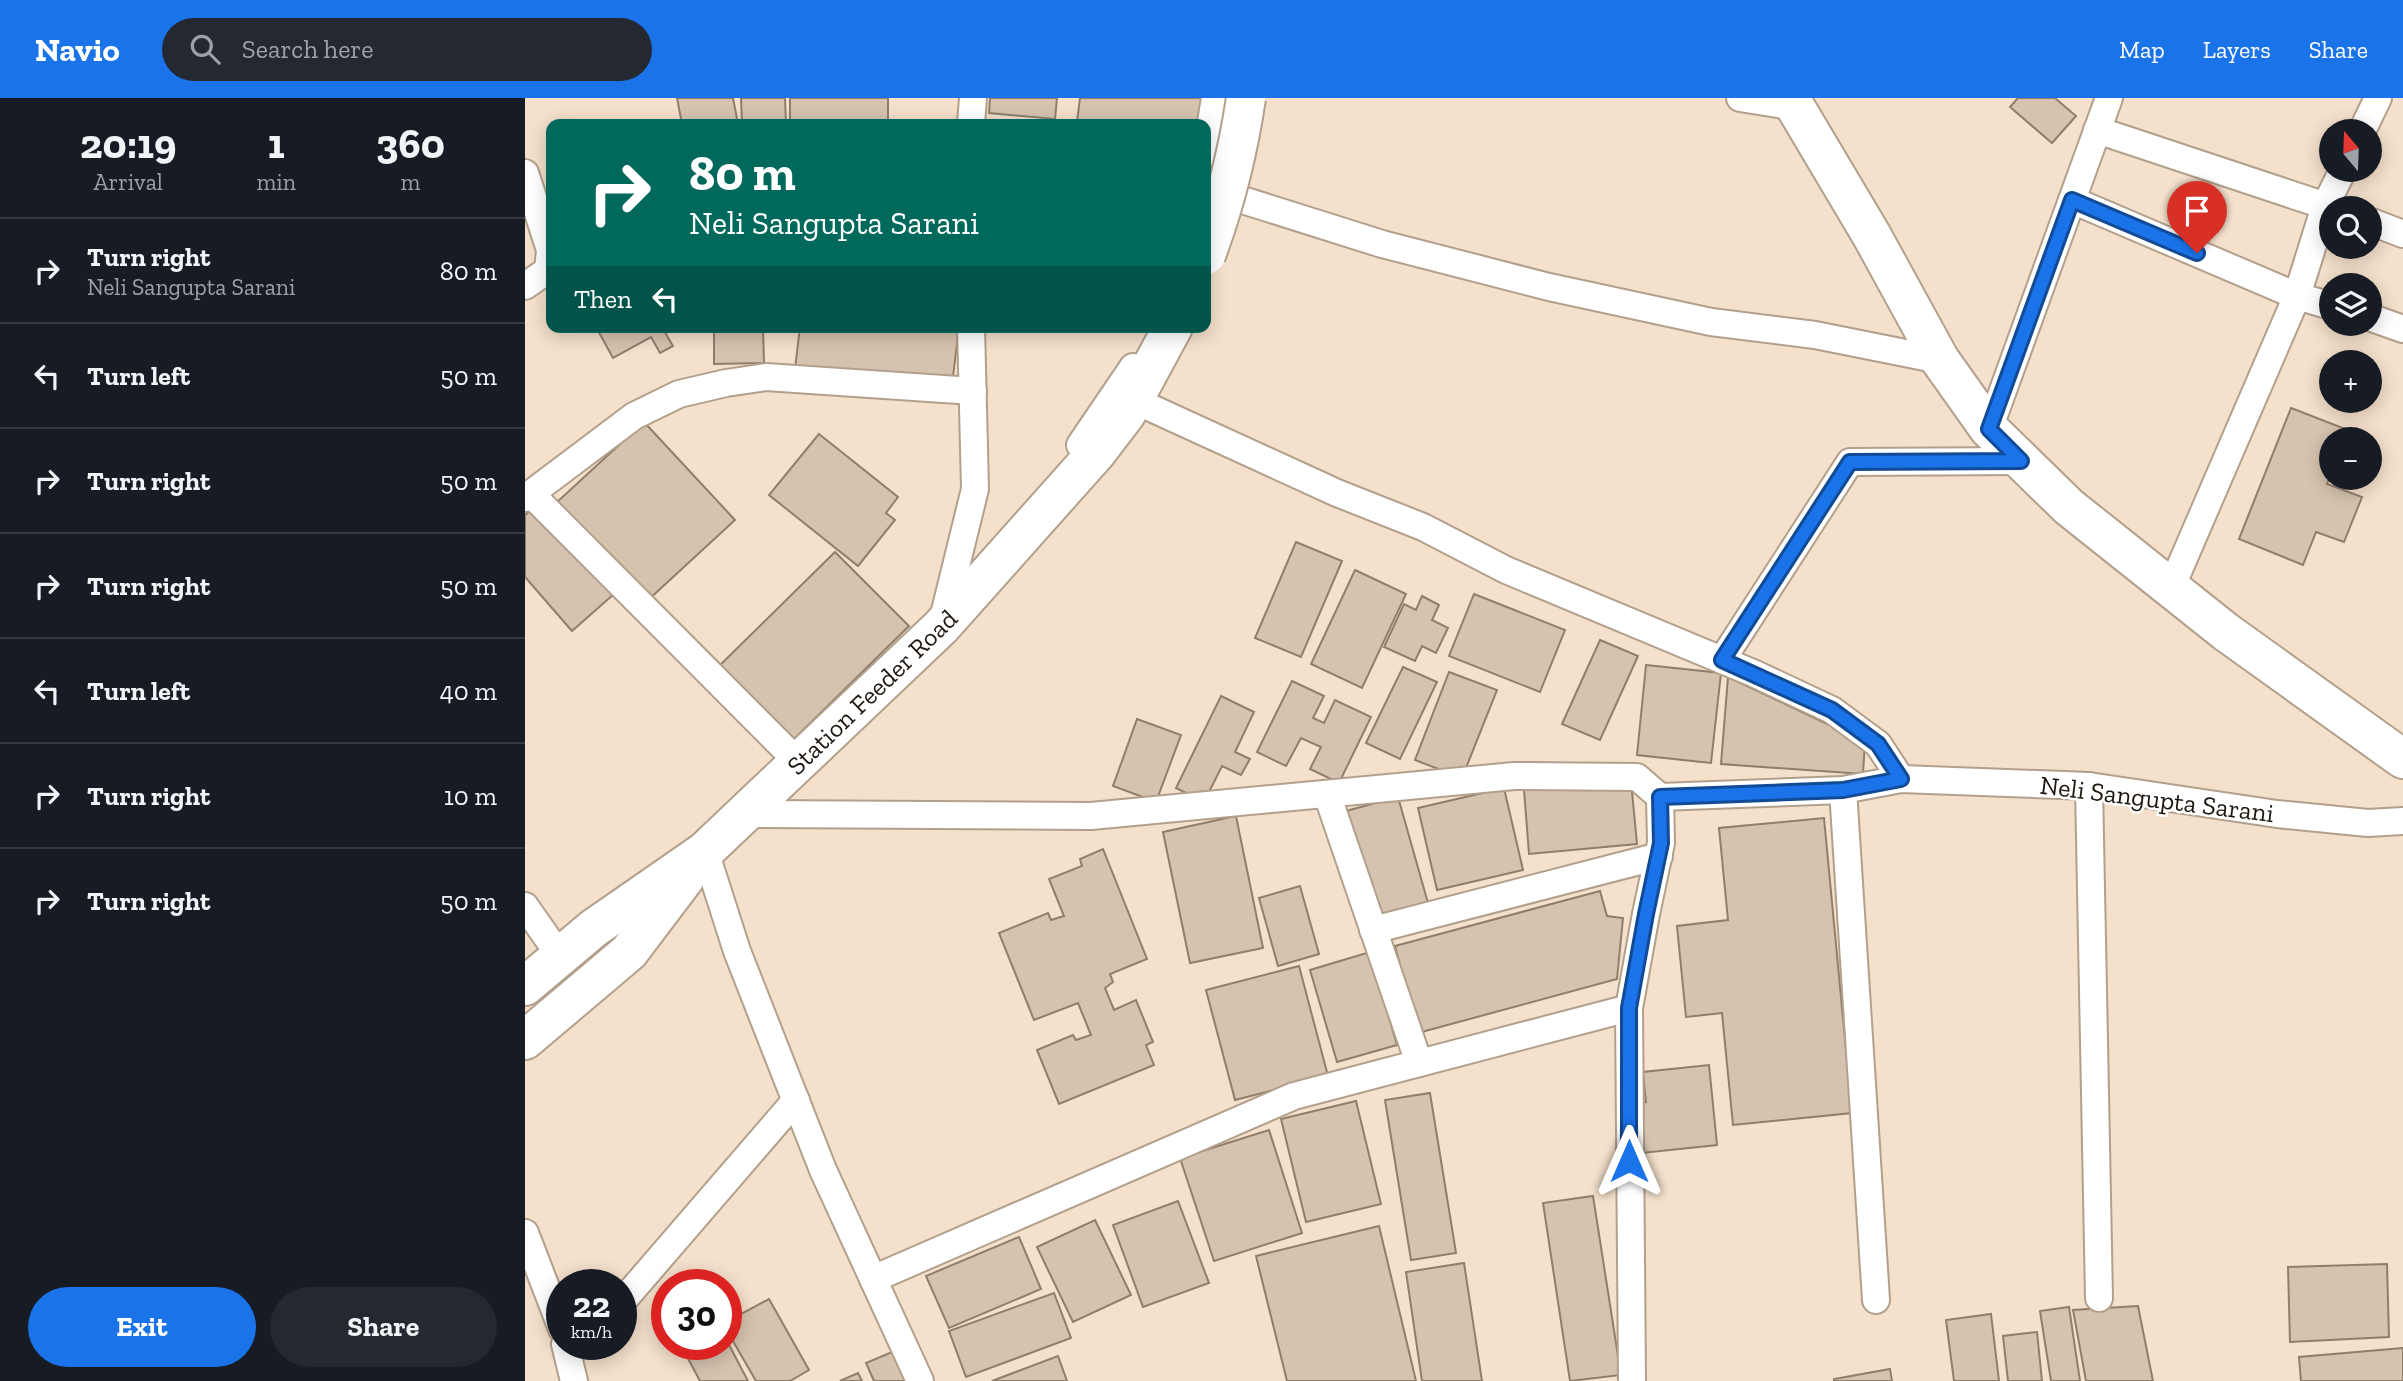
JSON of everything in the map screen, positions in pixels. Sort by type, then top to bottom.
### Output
[{"type":"street","points":[[971,119],[972,98]]},
{"type":"street","points":[[1211,122],[1215,98]]},
{"type":"street","points":[[1211,241],[1223,208],[1241,133],[1246,98]]},
{"type":"street","points":[[1211,259],[1233,197],[1252,98]]},
{"type":"street","points":[[1740,98],[1793,103],[1872,236],[1940,360],[1989,429],[2021,461],[2069,507],[2226,632],[2403,759]]},
{"type":"street","points":[[1989,429],[2109,98]]},
{"type":"street","points":[[2368,119],[2378,98]]},
{"type":"street","points":[[2098,130],[2319,204]]},
{"type":"street","points":[[525,173],[546,238]]},
{"type":"street","points":[[1211,192],[1383,244],[1549,287],[1711,321],[1815,335],[1940,360]]},
{"type":"street","points":[[2072,200],[2297,296],[2319,302]]},
{"type":"street","points":[[2382,226],[2403,234]]},
{"type":"street","points":[[2171,588],[2297,296],[2319,235]]},
{"type":"street","points":[[525,286],[546,271]]},
{"type":"street","points":[[2382,322],[2403,329]]},
{"type":"street","points":[[941,627],[975,489],[971,333]]},
{"type":"street","points":[[1150,333],[1130,372],[1094,426],[1031,504],[1041,516],[1061,512],[1089,482],[1149,407],[1184,333]]},
{"type":"street","name":"Station Feeder Road","points":[[525,986],[594,928],[705,852],[941,627],[1097,452],[1126,414],[1170,333]]},
{"type":"street","points":[[799,763],[528,496],[634,416],[679,394],[766,377],[973,391]]},
{"type":"street","points":[[1149,407],[1337,493],[1423,527],[1506,570],[1722,660],[1832,710],[1878,744],[1901,779]]},
{"type":"street","points":[[1722,660],[1850,462],[2021,461]]},
{"type":"street","points":[[745,814],[1091,816],[1514,776],[1637,777],[1660,797],[1661,843],[1629,1008],[1632,1381]]},
{"type":"street","name":"Neli Sangupta Sarani","points":[[1660,797],[1843,790],[1901,779],[2089,786],[2277,814],[2368,823],[2403,821]]},
{"type":"street","points":[[2089,786],[2099,1298]]},
{"type":"street","points":[[1843,790],[1875,1300]]},
{"type":"street","points":[[1327,794],[1419,1063]]},
{"type":"street","points":[[705,852],[737,951],[823,1170],[920,1381]]},
{"type":"street","name":"Station Feeder Road","points":[[525,1040],[629,952],[705,852]]},
{"type":"street","points":[[1373,930],[1659,856]]},
{"type":"street","points":[[525,906],[560,956]]},
{"type":"street","points":[[873,1279],[1294,1096],[1629,1008]]},
{"type":"street","points":[[637,1284],[796,1100]]},
{"type":"street","points":[[525,1233],[546,1287]]},
{"type":"building","points":[[677,98],[733,98],[737,119],[681,119]]},
{"type":"building","points":[[741,98],[785,98],[786,119],[742,119]]},
{"type":"building","points":[[790,98],[888,98],[888,119],[790,119]]},
{"type":"building","points":[[990,98],[1057,98],[1055,119],[989,113]]},
{"type":"building","points":[[1080,98],[1208,98],[1205,119],[1077,119]]},
{"type":"building","points":[[2018,98],[2055,98],[2076,116],[2052,143],[2010,107]]},
{"type":"building","points":[[599,333],[665,333],[673,346],[660,353],[651,337],[613,358]]},
{"type":"building","points":[[714,333],[763,333],[764,363],[714,364]]},
{"type":"building","points":[[799,333],[958,333],[952,385],[795,369]]},
{"type":"building","points":[[2291,408],[2340,427],[2319,427],[2319,490],[2343,490],[2362,497],[2344,542],[2316,532],[2303,565],[2239,539]]},
{"type":"building","points":[[644,422],[735,520],[647,601],[556,503]]},
{"type":"building","points":[[819,434],[898,497],[886,513],[895,520],[858,566],[769,495]]},
{"type":"building","points":[[536,506],[614,594],[572,631],[525,577],[525,515]]},
{"type":"building","points":[[1296,542],[1342,561],[1301,657],[1255,638]]},
{"type":"building","points":[[835,552],[909,626],[789,744],[715,670]]},
{"type":"building","points":[[1355,570],[1406,594],[1362,688],[1311,664]]},
{"type":"building","points":[[1474,594],[1565,630],[1540,692],[1449,656]]},
{"type":"building","points":[[1422,596],[1439,605],[1432,620],[1448,628],[1436,653],[1422,646],[1415,661],[1384,647],[1404,604],[1416,610]]},
{"type":"building","points":[[1600,640],[1638,656],[1600,740],[1562,724]]},
{"type":"building","points":[[1646,665],[1721,673],[1711,763],[1637,755]]},
{"type":"building","points":[[1403,667],[1437,682],[1400,759],[1366,743]]},
{"type":"building","points":[[1449,672],[1497,690],[1462,778],[1415,760]]},
{"type":"building","points":[[1728,677],[1865,742],[1863,774],[1721,764]]},
{"type":"building","points":[[1292,681],[1324,696],[1313,718],[1324,723],[1335,700],[1371,717],[1339,783],[1310,769],[1321,747],[1301,738],[1286,766],[1257,752]]},
{"type":"building","points":[[1221,696],[1254,712],[1235,752],[1250,759],[1241,775],[1222,766],[1204,802],[1176,788]]},
{"type":"building","points":[[1137,719],[1181,735],[1156,802],[1113,786]]},
{"type":"building","points":[[1631,781],[1637,844],[1529,854],[1524,790]]},
{"type":"building","points":[[1504,788],[1523,870],[1437,890],[1418,808]]},
{"type":"building","points":[[1398,797],[1428,903],[1375,917],[1346,811]]},
{"type":"building","points":[[1236,816],[1263,948],[1190,963],[1163,832]]},
{"type":"building","points":[[1824,818],[1852,1113],[1733,1125],[1722,1013],[1686,1017],[1677,926],[1728,920],[1719,828]]},
{"type":"building","points":[[1103,849],[1147,959],[1110,974],[1113,982],[1105,988],[1114,1010],[1136,1000],[1153,1042],[1146,1045],[1154,1065],[1059,1104],[1037,1050],[1073,1035],[1076,1040],[1091,1035],[1078,1003],[1034,1020],[999,933],[1048,913],[1051,920],[1064,916],[1049,879],[1082,866],[1080,859]]},
{"type":"building","points":[[1300,886],[1319,954],[1278,966],[1259,898]]},
{"type":"building","points":[[1600,891],[1607,916],[1623,918],[1617,979],[1418,1033],[1395,946]]},
{"type":"building","points":[[1370,952],[1397,1045],[1337,1062],[1310,970]]},
{"type":"building","points":[[1299,966],[1328,1076],[1235,1100],[1206,990]]},
{"type":"building","points":[[1709,1065],[1717,1145],[1642,1153],[1637,1103],[1646,1102],[1643,1072]]},
{"type":"building","points":[[1430,1093],[1456,1253],[1411,1260],[1385,1100]]},
{"type":"building","points":[[1356,1101],[1381,1204],[1306,1222],[1281,1119]]},
{"type":"building","points":[[1269,1130],[1302,1233],[1214,1261],[1180,1158]]},
{"type":"building","points":[[1593,1196],[1621,1375],[1570,1381],[1543,1203]]},
{"type":"building","points":[[1178,1201],[1209,1283],[1143,1307],[1113,1225]]},
{"type":"building","points":[[1095,1220],[1131,1295],[1073,1322],[1037,1247]]},
{"type":"building","points":[[1379,1226],[1416,1381],[1287,1381],[1256,1256]]},
{"type":"building","points":[[1019,1237],[1041,1289],[949,1328],[926,1276]]},
{"type":"building","points":[[1464,1263],[1482,1381],[1422,1381],[1406,1272]]},
{"type":"building","points":[[2387,1264],[2389,1337],[2290,1342],[2288,1267]]},
{"type":"building","points":[[1054,1293],[1071,1338],[966,1377],[949,1331]]},
{"type":"building","points":[[769,1299],[809,1370],[790,1381],[756,1381],[742,1357],[742,1313]]},
{"type":"building","points":[[2138,1306],[2153,1381],[2086,1381],[2073,1310]]},
{"type":"building","points":[[2069,1307],[2080,1381],[2051,1381],[2040,1311]]},
{"type":"building","points":[[1991,1314],[1999,1381],[1954,1381],[1946,1320]]},
{"type":"building","points":[[2037,1332],[2042,1381],[2008,1381],[2003,1336]]},
{"type":"building","points":[[2403,1348],[2403,1381],[2301,1381],[2299,1357]]},
{"type":"building","points":[[899,1349],[913,1381],[874,1381],[866,1363]]},
{"type":"building","points":[[1058,1356],[1067,1381],[992,1381]]},
{"type":"building","points":[[689,1360],[737,1360],[748,1381],[700,1381]]},
{"type":"building","points":[[1890,1369],[1892,1381],[1834,1381],[1834,1379]]},
{"type":"building","points":[[858,1373],[862,1381],[840,1381]]},
{"type":"route","points":[[1629,1161],[1629,1008],[1661,843],[1660,797],[1843,790],[1901,779],[1878,744],[1832,710],[1722,660],[1850,462],[2021,461],[1989,429],[2072,200],[2197,253]]}]
